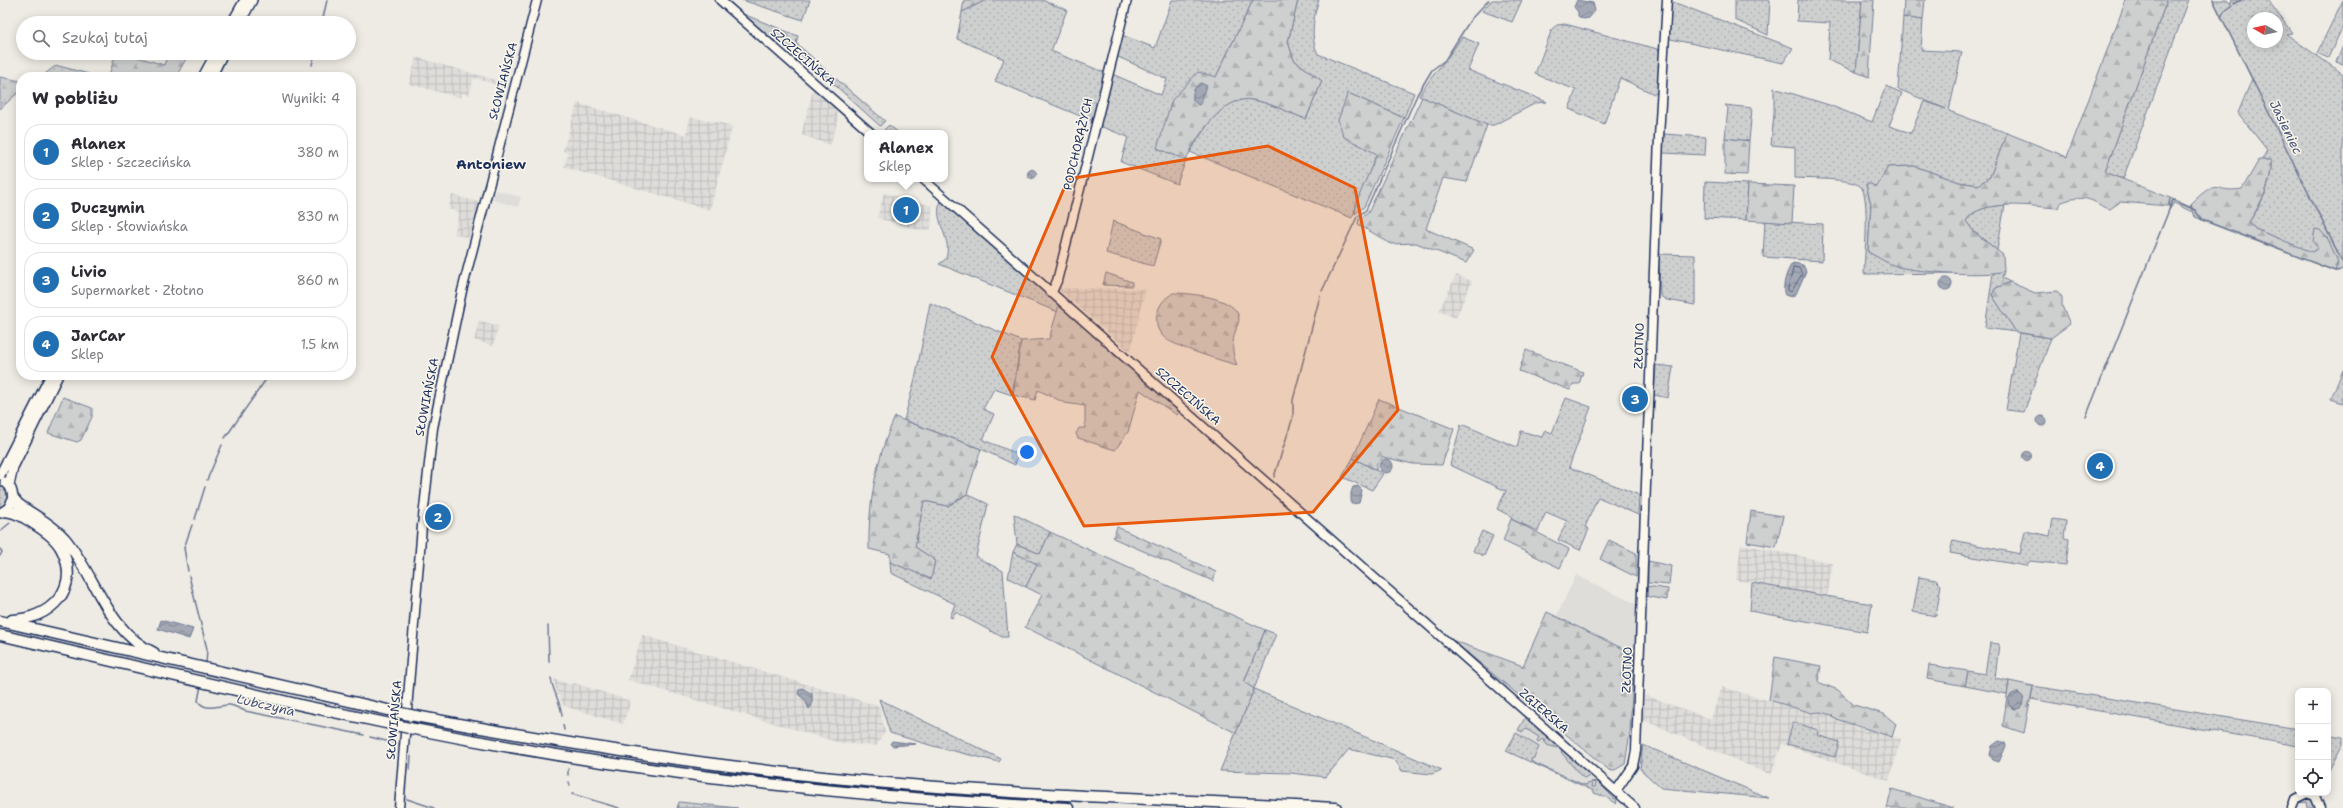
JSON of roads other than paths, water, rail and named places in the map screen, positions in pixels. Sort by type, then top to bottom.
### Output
[{"type":"highway","points":[[13,498],[18,504],[52,527],[66,541],[109,611],[129,637],[150,651],[171,661]]},
{"type":"highway","points":[[0,620],[33,618],[45,612],[60,596],[67,574],[62,550],[56,540],[19,514],[2,512]]},
{"type":"highway","points":[[0,620],[199,668],[406,714],[621,752],[822,777],[971,789],[1336,808]]},
{"type":"highway","points":[[0,635],[196,681],[405,727],[582,759],[754,783],[918,799],[1068,808]]},
{"type":"main road","points":[[236,16],[245,0]]},
{"type":"main road","points":[[244,16],[252,0]]},
{"type":"main road","points":[[206,72],[212,60]]},
{"type":"main road","points":[[214,72],[220,60]]},
{"type":"main road","points":[[0,475],[48,380]]},
{"type":"main road","points":[[2,512],[13,498],[9,485],[13,467],[56,380]]},
{"type":"main road","points":[[0,480],[9,485]]},
{"type":"street","name":"SŁOWIAŃSKA","points":[[399,808],[422,526],[433,428],[460,298],[537,0]]},
{"type":"street","name":"SZCZECIŃSKA","points":[[720,0],[868,130]]},
{"type":"street","name":"PODCHORĄŻYCH","points":[[1052,292],[1057,281],[1127,0]]},
{"type":"street","name":"ZŁOTNO","points":[[1616,791],[1634,762],[1638,718],[1659,131],[1667,0]]},
{"type":"street","name":"SZCZECIŃSKA","points":[[926,182],[1436,632]]},
{"type":"street","name":"ZGIERSKA","points":[[1436,632],[1635,808]]},
{"type":"street","points":[[2292,808],[2298,796],[2306,793],[2315,796],[2320,808]]},
{"type":"water","points":[[1577,0],[1593,3],[1595,11],[1589,18],[1583,19],[1578,16],[1578,12],[1574,7]]},
{"type":"water","points":[[1201,83],[1207,86],[1202,95],[1201,104],[1198,105],[1193,100],[1193,95],[1195,88]]},
{"type":"water","points":[[1032,169],[1037,174],[1032,179],[1027,174]]},
{"type":"water","points":[[1793,263],[1803,265],[1806,271],[1796,294],[1791,297],[1785,295],[1784,284]]},
{"type":"water","points":[[1944,278],[1948,278],[1952,284],[1948,290],[1944,290],[1940,286],[1940,282]]},
{"type":"water","points":[[2040,416],[2044,416],[2046,417],[2046,425],[2040,426],[2037,423],[2037,419]]},
{"type":"water","points":[[2027,451],[2032,456],[2027,461],[2022,456]]},
{"type":"water","points":[[1383,459],[1389,459],[1393,463],[1393,469],[1389,473],[1383,473],[1379,469],[1379,463]]},
{"type":"water","points":[[1358,486],[1362,490],[1359,503],[1351,504],[1351,493],[1353,487]]},
{"type":"water","points":[[161,620],[193,629],[189,639],[158,629]]},
{"type":"water","points":[[802,688],[812,694],[812,705],[809,709],[805,700],[798,694],[799,690]]},
{"type":"water","points":[[2016,693],[2022,695],[2024,701],[2022,707],[2016,709],[2010,707],[2008,701],[2010,695]]},
{"type":"water","points":[[892,741],[916,744],[893,746],[890,744]]},
{"type":"water","points":[[1999,741],[2005,743],[2006,746],[1999,762],[1993,760],[1990,755],[1992,746]]},
{"type":"waterway","name":"Lubczyna","points":[[324,16],[327,0]]},
{"type":"waterway","points":[[1322,291],[1357,217],[1366,210],[1417,95],[1432,70],[1445,60],[1471,19],[1489,0]]},
{"type":"waterway","name":"Jasieniec","points":[[2213,0],[2343,263]]},
{"type":"waterway","points":[[2234,4],[2241,0]]},
{"type":"waterway","points":[[2221,17],[2225,10],[2232,6]]},
{"type":"waterway","name":"Lubczyna","points":[[312,65],[313,60]]},
{"type":"waterway","points":[[2086,417],[2173,200],[2195,210],[2202,220],[2335,271],[2343,270]]},
{"type":"waterway","points":[[1274,477],[1293,417],[1293,400],[1320,296]]},
{"type":"waterway","name":"Lubczyna","points":[[225,438],[266,380]]},
{"type":"waterway","name":"Lubczyna","points":[[207,480],[222,445]]},
{"type":"waterway","name":"Lubczyna","points":[[195,519],[205,487]]},
{"type":"waterway","points":[[0,531],[10,523]]},
{"type":"waterway","name":"Lubczyna","points":[[188,571],[184,548],[192,525]]},
{"type":"waterway","points":[[0,549],[2,552],[0,556]]},
{"type":"waterway","name":"Lubczyna","points":[[189,576],[207,649],[206,664]]},
{"type":"waterway","name":"Lubczyna","points":[[548,626],[549,662]]},
{"type":"waterway","name":"Lubczyna","points":[[551,678],[562,716]]},
{"type":"waterway","name":"Lubczyna","points":[[201,685],[198,701],[205,707],[230,705],[245,711],[364,735]]},
{"type":"waterway","name":"Lubczyna","points":[[563,725],[564,730]]},
{"type":"waterway","name":"Lubczyna","points":[[370,737],[398,744]]},
{"type":"waterway","name":"Lubczyna","points":[[410,770],[411,756]]},
{"type":"waterway","name":"Lubczyna","points":[[568,769],[568,775]]},
{"type":"waterway","name":"Lubczyna","points":[[569,782],[570,786]]},
{"type":"waterway","name":"Lubczyna","points":[[572,794],[619,808]]},
{"type":"waterway","name":"Lubczyna","points":[[407,799],[434,808]]},
{"type":"place","name":"Alanex","points":[[906,210]]},
{"type":"place","name":"Livio","points":[[1635,399]]},
{"type":"place","name":"JarCar","points":[[2100,466]]},
{"type":"place","name":"Duczymin","points":[[438,517]]},
{"type":"district","name":"Antoniew","points":[[491,164]]}]
